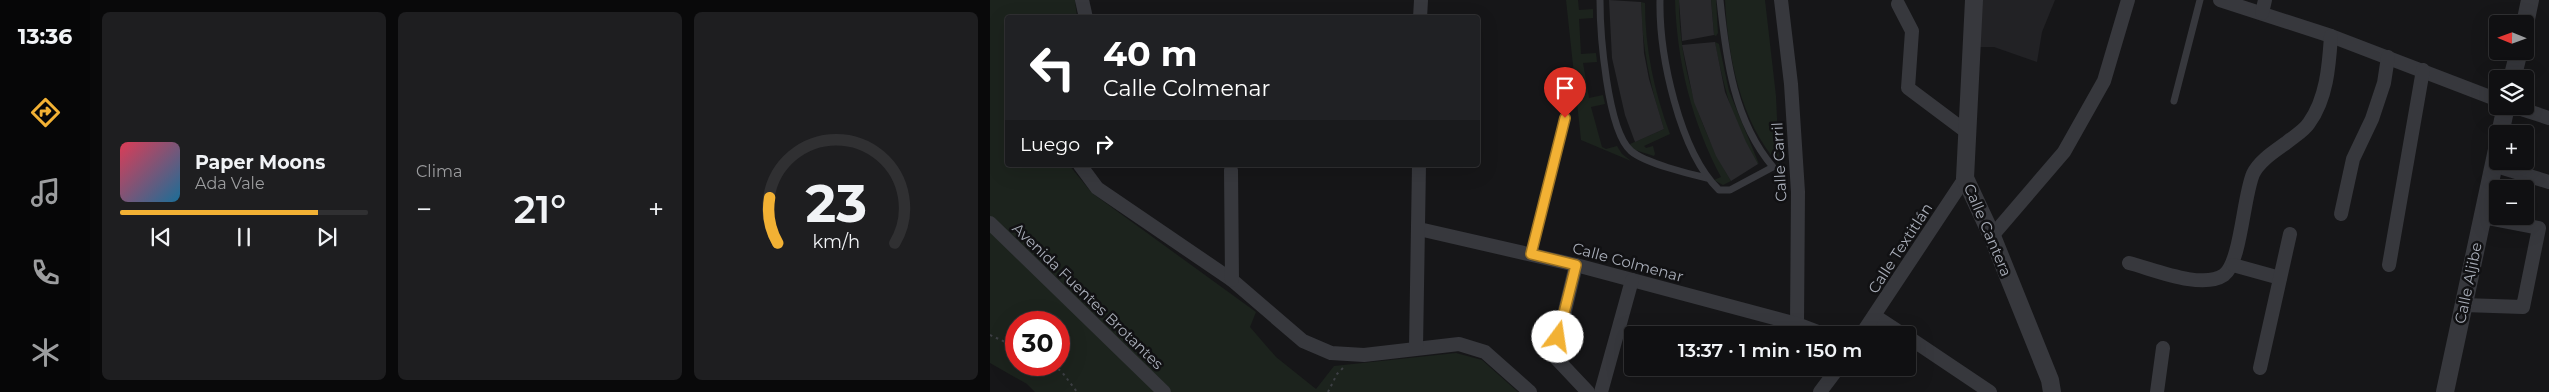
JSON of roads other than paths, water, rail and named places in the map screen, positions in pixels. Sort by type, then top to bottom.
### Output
[{"type":"street","points":[[1082,0],[1085,15]]},
{"type":"street","points":[[1420,0],[1420,15]]},
{"type":"street","name":"Calle Carril","points":[[1781,0],[1791,84],[1798,192],[1797,324]]},
{"type":"street","name":"Calle Cantera","points":[[1974,0],[1965,178],[1992,236],[2050,380],[2052,392]]},
{"type":"street","points":[[2220,0],[2264,6],[2331,36],[2489,96]]},
{"type":"street","points":[[2527,15],[2530,0]]},
{"type":"street","points":[[1992,236],[2064,152],[2104,81],[2123,2]]},
{"type":"street","points":[[1898,4],[1912,31],[1908,88],[1968,133]]},
{"type":"street","points":[[2128,263],[2198,281],[2212,281],[2224,275],[2233,266],[2246,194],[2254,172],[2266,158],[2308,125],[2324,89],[2331,36]]},
{"type":"street","points":[[2341,214],[2353,159],[2372,119],[2384,83],[2388,57]]},
{"type":"street","points":[[2389,265],[2423,70]]},
{"type":"street","points":[[2534,113],[2549,118]]},
{"type":"street","points":[[1081,167],[1096,188],[1232,280],[1303,341],[1331,353],[1364,355],[1459,344],[1485,352],[1530,392]]},
{"type":"street","points":[[1416,348],[1420,167]]},
{"type":"street","points":[[1231,170],[1232,280]]},
{"type":"street","name":"Calle Aljibe","points":[[2445,392],[2492,170]]},
{"type":"street","points":[[2509,170],[2549,182]]},
{"type":"street","name":"Calle Textitlán","points":[[1868,326],[1965,178]]},
{"type":"street","points":[[2464,305],[2523,306],[2543,238],[2539,228],[2482,217]]},
{"type":"street","name":"Avenida Fuentes Brotantes","points":[[990,223],[1164,392]]},
{"type":"street","name":"Calle Colmenar","points":[[1419,229],[1576,265],[1802,326]]},
{"type":"street","points":[[2260,368],[2290,234]]},
{"type":"street","points":[[1576,265],[1554,356],[1588,392]]},
{"type":"street","points":[[2233,266],[2280,278]]},
{"type":"street","points":[[1602,392],[1632,280]]},
{"type":"street","points":[[1875,316],[1890,326]]},
{"type":"street","points":[[1916,342],[1990,392]]},
{"type":"street","points":[[2157,392],[2163,348]]},
{"type":"street","points":[[1827,390],[1834,376]]},
{"type":"lane","points":[[1600,0],[1609,93],[1621,139],[1632,152],[1679,172],[1707,178]]},
{"type":"lane","points":[[1660,0],[1659,23],[1666,73],[1684,128],[1707,178],[1719,190],[1730,190],[1773,167],[1760,151],[1749,132],[1730,74],[1720,0]]},
{"type":"lane","points":[[2174,101],[2200,0]]},
{"type":"lane","points":[[1531,254],[1565,118]]}]
